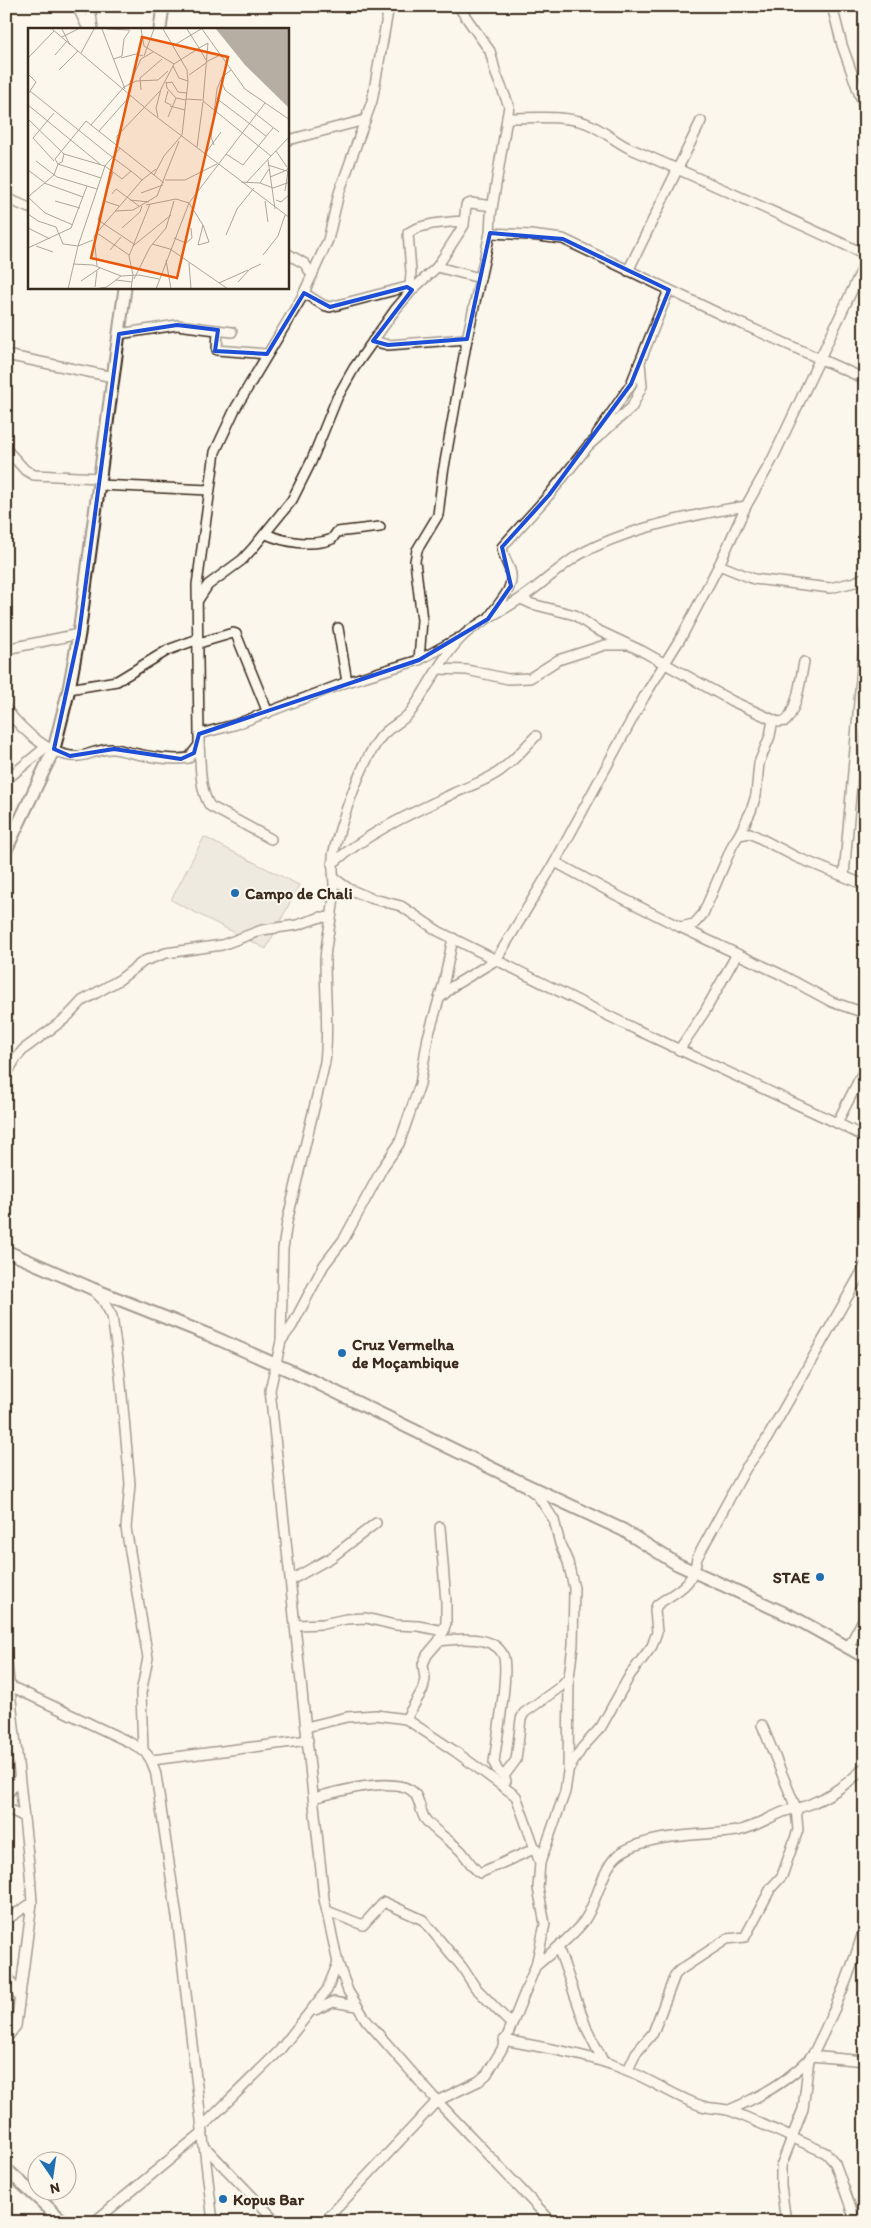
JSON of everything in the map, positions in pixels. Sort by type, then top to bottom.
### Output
[{"type":"street","points":[[77,6],[88,28]]},
{"type":"street","points":[[90,6],[93,28]]},
{"type":"street","points":[[160,28],[162,6]]},
{"type":"street","points":[[271,839],[210,806],[206,799],[202,781],[199,744],[198,600],[199,564],[209,490],[215,452],[235,409],[304,293],[328,240],[339,194],[372,102],[389,6]]},
{"type":"street","points":[[419,660],[422,620],[416,550],[438,515],[443,472],[467,339],[490,233],[492,206],[509,106],[496,74],[490,51],[458,6]]},
{"type":"street","points":[[832,6],[842,45],[865,110]]},
{"type":"street","points":[[507,118],[564,118],[586,123],[605,132],[626,147],[679,168],[865,254]]},
{"type":"street","points":[[289,140],[365,120]]},
{"type":"street","points":[[628,271],[701,121]]},
{"type":"street","points":[[6,198],[28,208]]},
{"type":"street","points":[[198,600],[208,585],[242,560],[266,534],[292,500],[312,462],[337,398],[354,368],[383,325],[411,289],[437,267],[457,237],[464,221],[466,205],[492,206]]},
{"type":"street","points":[[411,289],[408,233],[419,228],[464,221]]},
{"type":"street","points":[[490,233],[563,239],[628,271],[865,379]]},
{"type":"street","points":[[289,255],[305,264],[312,275]]},
{"type":"street","points":[[438,1000],[453,986],[496,960],[555,862],[644,697],[665,664],[719,565],[746,506],[772,460],[865,263]]},
{"type":"street","points":[[437,267],[480,278]]},
{"type":"street","points":[[6,850],[50,748],[69,689],[79,634],[118,334],[126,289]]},
{"type":"street","points":[[304,293],[323,305],[330,307],[411,289]]},
{"type":"street","points":[[488,618],[511,586],[512,579],[502,547],[549,495],[588,446],[631,384],[669,290]]},
{"type":"street","points":[[118,334],[178,325],[232,332]]},
{"type":"street","points":[[218,330],[217,350],[267,354]]},
{"type":"street","points":[[373,341],[388,345],[467,339]]},
{"type":"street","points":[[6,355],[113,377]]},
{"type":"street","points":[[588,446],[632,407],[638,398],[642,379],[640,362]]},
{"type":"street","points":[[6,449],[26,470],[34,474],[99,482],[209,490]]},
{"type":"street","points":[[199,734],[234,725],[347,682],[419,660],[463,636],[488,618],[521,599],[577,556],[616,538],[686,517],[746,506]]},
{"type":"street","points":[[266,534],[282,540],[321,542],[332,539],[338,532],[380,527]]},
{"type":"street","points":[[719,565],[754,579],[830,588],[865,578]]},
{"type":"street","points":[[854,582],[865,588]]},
{"type":"street","points":[[521,599],[532,604],[570,613],[595,629],[630,645],[732,702],[773,720],[782,722],[786,721],[790,716],[799,688],[804,662]]},
{"type":"street","points":[[338,628],[347,682]]},
{"type":"street","points":[[844,876],[865,632]]},
{"type":"street","points":[[69,689],[117,681],[168,650],[233,633],[236,634],[268,713]]},
{"type":"street","points":[[6,649],[79,634]]},
{"type":"street","points":[[463,636],[438,669],[412,711],[406,718],[381,736],[375,745],[346,814],[334,849],[332,864],[335,879],[325,959],[328,1038],[326,1062],[287,1222],[283,1248],[281,1341],[270,1390],[327,1912],[338,1963],[348,1990],[366,2020],[548,2220]]},
{"type":"street","points":[[438,669],[467,670],[508,679],[530,678],[558,660],[605,645],[630,645]]},
{"type":"street","points":[[6,710],[16,722],[50,748],[70,756],[114,749],[149,756],[181,759],[189,758],[199,744]]},
{"type":"street","points":[[680,927],[694,924],[703,914],[751,811],[756,795],[759,764],[770,736],[773,720]]},
{"type":"street","points":[[332,864],[349,849],[374,833],[498,772],[536,736]]},
{"type":"street","points":[[6,780],[50,748]]},
{"type":"street","points":[[739,835],[750,833],[796,857],[865,885]]},
{"type":"street","points":[[555,862],[614,894],[780,974],[832,1002],[865,1013]]},
{"type":"street","points":[[335,879],[349,890],[401,906],[453,938],[496,960],[679,1050],[865,1137]]},
{"type":"street","points":[[6,1075],[24,1049],[66,1018],[82,1001],[119,980],[144,962],[166,953],[222,945],[262,930],[297,925],[321,916],[331,918]]},
{"type":"street","points":[[281,1341],[292,1326],[324,1265],[344,1239],[383,1167],[399,1144],[416,1101],[428,1037],[444,982],[453,938]]},
{"type":"street","points":[[679,1050],[705,1011],[736,954]]},
{"type":"street","points":[[838,1123],[865,1068]]},
{"type":"street","points":[[7,1253],[276,1364],[623,1530],[658,1554],[794,1618],[865,1658]]},
{"type":"street","points":[[568,1772],[578,1753],[600,1727],[630,1675],[652,1646],[657,1632],[655,1610],[657,1605],[683,1589],[695,1572],[697,1558],[738,1482],[765,1442],[865,1266]]},
{"type":"street","points":[[93,1289],[102,1299],[112,1316],[120,1374],[130,1484],[126,1528],[148,1658],[141,1693],[143,1750]]},
{"type":"street","points":[[324,2222],[437,2100],[479,2081],[487,2074],[502,2049],[504,2040],[536,1965],[545,1924],[538,1888],[540,1864],[565,1792],[568,1772],[569,1677],[574,1623],[572,1577],[554,1520],[538,1496],[523,1483]]},
{"type":"street","points":[[291,1580],[332,1557],[376,1524]]},
{"type":"street","points":[[406,1719],[423,1689],[426,1679],[423,1664],[427,1655],[439,1642],[444,1631],[446,1602],[440,1527]]},
{"type":"street","points":[[848,1648],[865,1616]]},
{"type":"street","points":[[296,1625],[323,1624],[346,1619],[366,1618],[395,1625],[418,1626],[444,1631]]},
{"type":"street","points":[[439,1642],[474,1638],[494,1646],[502,1653],[505,1665],[504,1680],[494,1763],[504,1776],[510,1792]]},
{"type":"street","points":[[6,1654],[32,1903],[16,2026],[6,2039]]},
{"type":"street","points":[[504,1776],[516,1760],[521,1718],[524,1713],[569,1677]]},
{"type":"street","points":[[8,1685],[143,1750],[152,1760],[177,1917],[213,2222]]},
{"type":"street","points":[[306,1727],[346,1717],[376,1715],[406,1719],[456,1752],[510,1792],[519,1803],[540,1864]]},
{"type":"street","points":[[628,2070],[636,2053],[653,2034],[675,1976],[680,1970],[727,1939],[745,1937],[771,1888],[782,1876],[798,1835],[796,1808],[762,1725]]},
{"type":"street","points":[[152,1760],[308,1740]]},
{"type":"street","points":[[536,1965],[558,1947],[583,1922],[592,1908],[614,1857],[622,1852],[652,1841],[740,1830],[828,1797],[846,1785],[865,1768]]},
{"type":"street","points":[[6,1796],[19,1778]]},
{"type":"street","points":[[314,1798],[359,1787],[397,1785],[404,1787],[415,1795],[421,1812],[430,1825],[466,1856],[480,1873],[536,1848]]},
{"type":"street","points":[[6,1808],[23,1816]]},
{"type":"street","points":[[327,1912],[363,1925],[384,1902],[423,1920],[462,1967],[475,1987],[511,2024]]},
{"type":"street","points":[[6,1920],[32,1903]]},
{"type":"street","points":[[786,2222],[781,2166],[803,2109],[810,2057],[833,2014],[865,1926]]},
{"type":"street","points":[[558,1947],[586,2027],[603,2061]]},
{"type":"street","points":[[94,2222],[203,2129],[279,2051],[327,1990],[338,1963]]},
{"type":"street","points":[[6,1973],[19,1997]]},
{"type":"street","points":[[310,2012],[333,2002],[357,2006]]},
{"type":"street","points":[[504,2040],[603,2061],[628,2070],[704,2107],[729,2110],[826,2153],[833,2159],[856,2222]]},
{"type":"street","points":[[729,2110],[749,2102],[778,2085],[810,2057],[865,2061]]},
{"type":"street","points":[[204,2146],[277,2222]]},
{"type":"street","points":[[6,2169],[64,2222]]},
{"type":"highlighted area","points":[[490,233],[563,239],[669,290],[631,384],[549,495],[502,547],[511,586],[488,619],[419,660],[199,734],[194,753],[181,759],[114,749],[70,756],[54,749],[79,634],[119,334],[177,325],[218,330],[215,351],[267,354],[304,293],[330,307],[407,287],[412,290],[373,341],[388,345],[467,339]]},
{"type":"shaded area","name":"Campo de Chali","points":[[204,837],[299,885],[266,949],[171,900]]},
{"type":"place","name":"Campo de Chali","points":[[235,893]]},
{"type":"place","name":"Cruz Vermelha de Moçambique","points":[[342,1353]]},
{"type":"place","name":"STAE","points":[[820,1577]]},
{"type":"place","name":"Kopus Bar","points":[[223,2199]]}]
